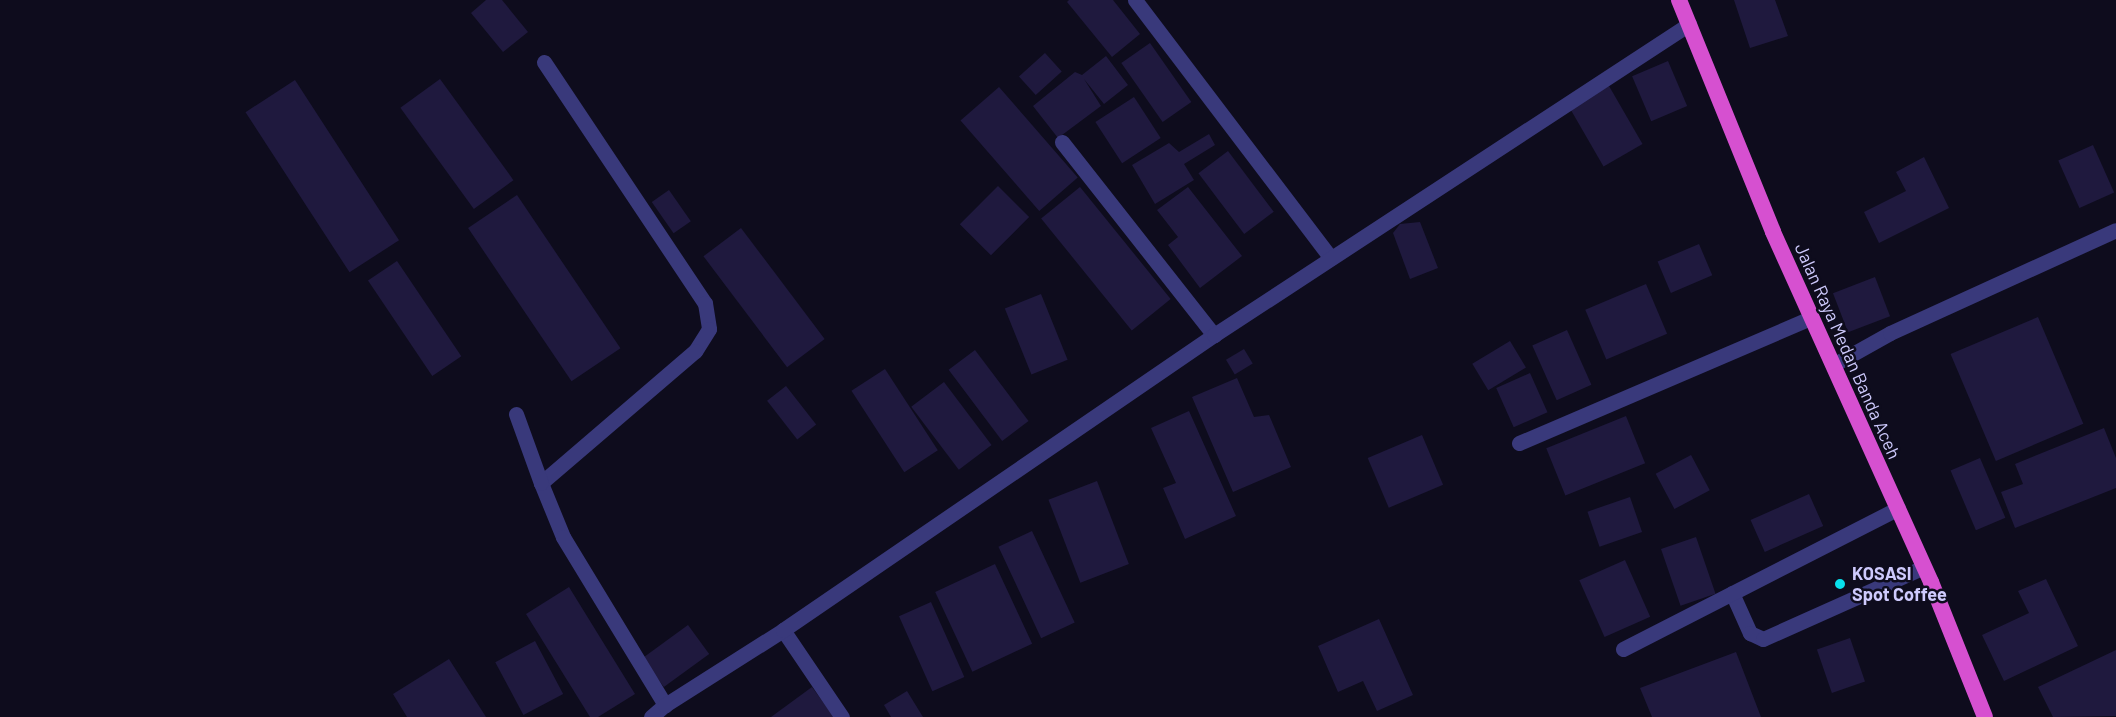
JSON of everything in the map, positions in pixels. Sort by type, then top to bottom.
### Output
[{"type":"highway","name":"Jalan Raya Medan Banda Aceh","points":[[1679,0],[1773,232],[1924,567],[1985,717]]},
{"type":"street","points":[[1134,0],[1331,258]]},
{"type":"street","points":[[651,717],[665,705],[783,630],[1214,334],[1689,24]]},
{"type":"street","points":[[541,483],[695,351],[709,329],[705,303],[544,62]]},
{"type":"street","points":[[1062,141],[1214,334]]},
{"type":"street","points":[[1833,365],[1890,333],[2116,230]]},
{"type":"street","points":[[1519,443],[1811,318]]},
{"type":"street","points":[[516,414],[564,537],[665,705]]},
{"type":"street","points":[[1623,649],[1898,508]]},
{"type":"street","points":[[1732,593],[1750,633],[1763,639],[1924,567]]},
{"type":"street","points":[[783,630],[842,717]]},
{"type":"building","points":[[486,0],[502,0],[528,32],[503,52],[471,13]]},
{"type":"building","points":[[1069,0],[1113,0],[1140,34],[1112,57],[1067,2]]},
{"type":"building","points":[[1734,0],[1775,0],[1788,36],[1750,48]]},
{"type":"building","points":[[1150,43],[1191,102],[1163,122],[1121,63]]},
{"type":"building","points":[[1045,53],[1062,72],[1036,95],[1019,76]]},
{"type":"building","points":[[1106,56],[1128,85],[1104,104],[1084,79],[1101,106],[1058,138],[1033,106],[1075,72],[1082,75]]},
{"type":"building","points":[[1668,61],[1687,106],[1651,121],[1632,76]]},
{"type":"building","points":[[440,79],[513,180],[474,209],[400,108]]},
{"type":"building","points":[[295,80],[399,240],[350,272],[246,112]]},
{"type":"building","points":[[1609,86],[1642,144],[1604,167],[1570,108]]},
{"type":"building","points":[[999,87],[1078,178],[1039,211],[961,120]]},
{"type":"building","points":[[1134,97],[1161,138],[1122,163],[1095,122]]},
{"type":"building","points":[[1209,134],[1215,145],[1184,164],[1194,180],[1155,204],[1132,165],[1169,143],[1179,152]]},
{"type":"building","points":[[2093,145],[2114,193],[2079,208],[2058,160]]},
{"type":"building","points":[[1228,151],[1274,212],[1244,234],[1198,173]]},
{"type":"building","points":[[1924,157],[1949,208],[1879,243],[1864,212],[1906,191],[1896,172]]},
{"type":"building","points":[[998,186],[1029,217],[991,255],[960,224]]},
{"type":"building","points":[[1080,187],[1171,299],[1132,330],[1041,218]]},
{"type":"building","points":[[1188,187],[1242,256],[1200,288],[1168,245],[1178,237],[1157,210]]},
{"type":"building","points":[[669,190],[691,221],[674,233],[652,202]]},
{"type":"building","points":[[517,195],[620,348],[572,381],[468,228]]},
{"type":"building","points":[[1420,222],[1438,268],[1410,279],[1393,233],[1400,224]]},
{"type":"building","points":[[741,228],[825,339],[787,367],[703,256]]},
{"type":"building","points":[[1699,244],[1712,275],[1671,293],[1658,262]]},
{"type":"building","points":[[397,261],[461,356],[432,376],[368,281]]},
{"type":"building","points":[[1875,277],[1890,316],[1848,332],[1833,293]]},
{"type":"building","points":[[1646,284],[1667,334],[1606,359],[1585,310]]},
{"type":"building","points":[[1041,294],[1068,360],[1031,374],[1005,309]]},
{"type":"building","points":[[2038,317],[2083,424],[1996,461],[1951,354]]},
{"type":"building","points":[[1567,330],[1591,385],[1557,400],[1532,345]]},
{"type":"building","points":[[1510,341],[1526,368],[1488,390],[1472,364]]},
{"type":"building","points":[[1244,349],[1253,364],[1235,374],[1226,360]]},
{"type":"building","points":[[975,350],[1029,421],[1002,441],[949,370]]},
{"type":"building","points":[[885,369],[938,450],[904,472],[851,391]]},
{"type":"building","points":[[1530,373],[1547,412],[1514,427],[1496,388]]},
{"type":"building","points":[[1237,378],[1254,417],[1269,415],[1291,467],[1233,492],[1192,397]]},
{"type":"building","points":[[944,382],[992,445],[959,470],[911,407]]},
{"type":"building","points":[[786,386],[816,425],[797,439],[767,401]]},
{"type":"building","points":[[1189,411],[1236,516],[1185,539],[1163,488],[1176,483],[1151,428]]},
{"type":"building","points":[[1626,416],[1645,463],[1565,496],[1546,448]]},
{"type":"building","points":[[2104,428],[2116,458],[2116,488],[2015,528],[2001,492],[2023,484],[2015,464]]},
{"type":"building","points":[[1422,435],[1443,485],[1389,508],[1368,458]]},
{"type":"building","points":[[1691,455],[1710,490],[1674,509],[1656,474]]},
{"type":"building","points":[[1980,458],[2005,518],[1976,530],[1951,471]]},
{"type":"building","points":[[1097,481],[1129,564],[1080,583],[1048,500]]},
{"type":"building","points":[[1809,494],[1823,526],[1765,552],[1751,520]]},
{"type":"building","points":[[1630,497],[1642,532],[1599,547],[1587,512]]},
{"type":"building","points":[[1032,531],[1075,623],[1041,638],[998,547]]},
{"type":"building","points":[[1696,537],[1716,594],[1681,606],[1661,549]]},
{"type":"building","points":[[1625,560],[1650,617],[1605,637],[1579,580]]},
{"type":"building","points":[[995,564],[1032,644],[972,672],[935,592]]},
{"type":"building","points":[[2046,579],[2078,646],[2004,681],[1982,635],[2029,613],[2018,591]]},
{"type":"building","points":[[569,587],[635,694],[598,717],[590,717],[526,614]]},
{"type":"building","points":[[931,602],[964,677],[932,691],[899,616]]},
{"type":"building","points":[[1379,619],[1413,695],[1377,711],[1363,681],[1338,692],[1318,646]]},
{"type":"building","points":[[688,625],[709,654],[664,687],[643,658]]},
{"type":"building","points":[[1850,638],[1865,681],[1832,693],[1817,649]]},
{"type":"building","points":[[535,641],[563,694],[523,715],[495,662]]},
{"type":"building","points":[[2116,650],[2116,716],[2053,717],[2038,687]]},
{"type":"building","points":[[1736,652],[1761,717],[1652,717],[1640,688]]},
{"type":"building","points":[[449,659],[486,717],[407,717],[393,694]]},
{"type":"building","points":[[812,687],[834,717],[771,717]]},
{"type":"building","points":[[907,691],[923,717],[891,717],[884,705]]},
{"type":"place","name":"KOSASI Spot Coffee","points":[[1840,584]]}]
